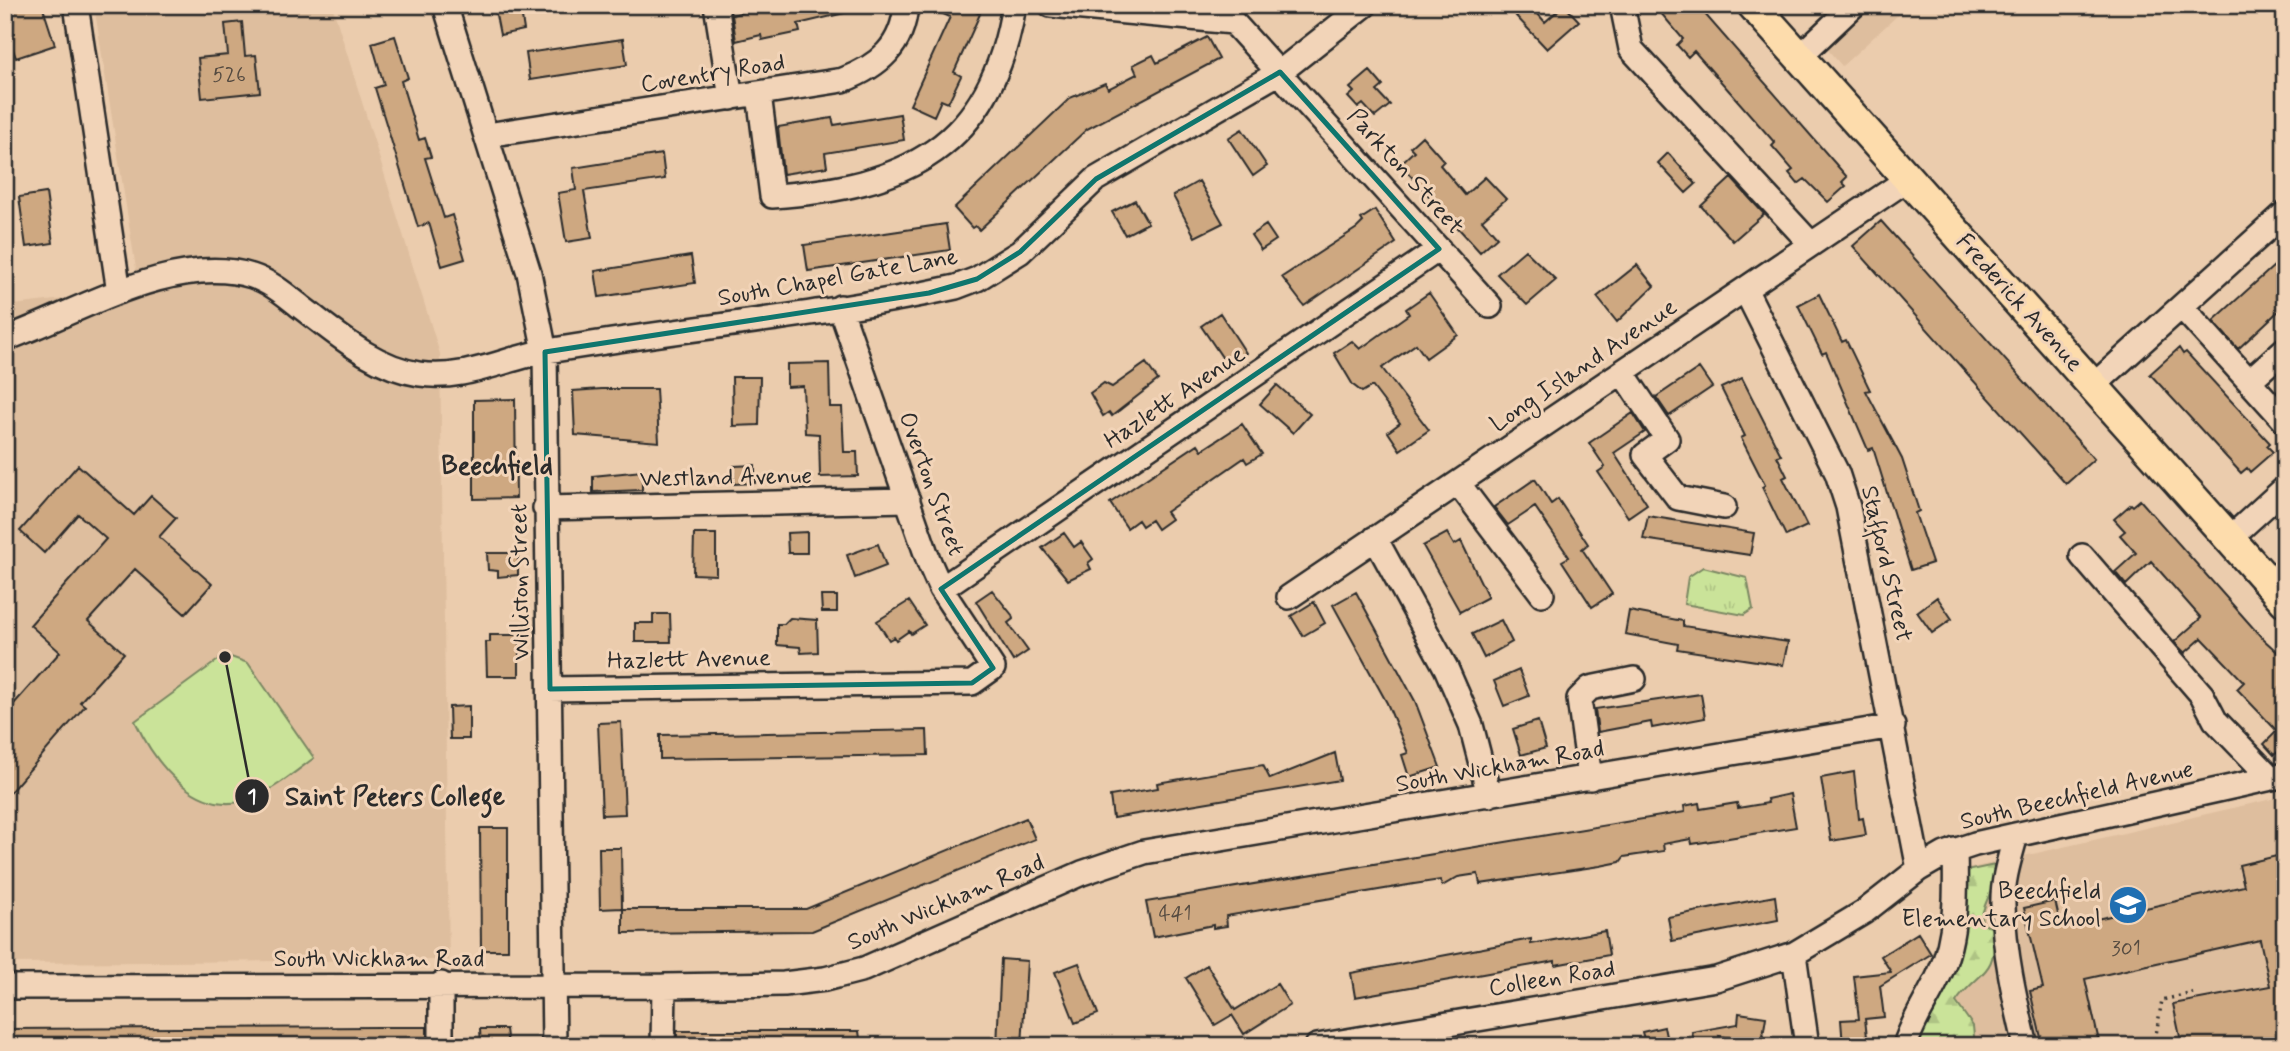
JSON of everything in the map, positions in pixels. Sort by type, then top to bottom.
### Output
[{"type":"main road","name":"Frederick Avenue","points":[[1753,5],[2285,601]]},
{"type":"street","points":[[76,5],[119,292]]},
{"type":"street","name":"Williston Street","points":[[445,5],[528,273],[545,352],[554,1046]]},
{"type":"street","points":[[716,5],[731,98]]},
{"type":"street","name":"Coventry Road","points":[[487,135],[843,80],[867,70],[886,57],[905,22],[906,5]]},
{"type":"street","points":[[759,94],[772,196],[817,193],[885,178],[935,152],[979,106],[998,73],[1008,43],[1014,5]]},
{"type":"street","name":"Parkton Street","points":[[1051,5],[1233,22],[1490,306]]},
{"type":"street","name":"South Chapel Gate Lane","points":[[5,339],[119,292],[202,271],[252,276],[273,286],[371,357],[419,374],[445,375],[468,372],[545,352],[929,293],[977,279],[1020,252],[1096,179],[1280,72],[1365,5]]},
{"type":"street","points":[[1622,5],[1631,49],[1811,244]]},
{"type":"street","points":[[1799,57],[1854,5]]},
{"type":"street","name":"Long Island Avenue","points":[[1289,597],[1908,179]]},
{"type":"street","points":[[2092,386],[2285,213]]},
{"type":"street","name":"Hazlett Avenue","points":[[942,589],[1439,249]]},
{"type":"street","name":"Stafford Street","points":[[1745,289],[1837,473],[1848,506],[1894,726],[1919,869]]},
{"type":"street","name":"Overton Street","points":[[840,307],[942,589],[993,668]]},
{"type":"street","points":[[2182,307],[2285,421]]},
{"type":"street","points":[[2249,382],[2285,349]]},
{"type":"street","points":[[1622,372],[1667,439],[1645,455],[1678,498],[1724,507]]},
{"type":"street","points":[[1458,483],[1542,594]]},
{"type":"street","points":[[2228,539],[2285,488]]},
{"type":"street","name":"Westland Avenue","points":[[545,508],[908,500]]},
{"type":"street","points":[[1375,538],[1451,679],[1471,725],[1489,795]]},
{"type":"street","points":[[2082,556],[2202,695],[2215,720],[2278,777]]},
{"type":"street","name":"Hazlett Avenue","points":[[550,689],[972,683],[993,668]]},
{"type":"street","points":[[1590,778],[1579,699],[1590,688],[1634,680]]},
{"type":"street","name":"South Wickham Road","points":[[5,987],[441,984],[664,986],[784,984],[824,979],[864,969],[1113,860],[1144,852],[1894,726]]},
{"type":"street","name":"South Beechfield Avenue","points":[[1794,954],[1864,912],[1919,869],[1955,850],[2278,777]]},
{"type":"street","points":[[2016,835],[2005,876],[2003,904],[2013,994],[2026,1046]]},
{"type":"street","points":[[1905,1046],[1911,1024],[1941,971],[1951,935],[1956,899],[1955,850]]},
{"type":"street","points":[[1794,954],[1808,1046]]},
{"type":"street","name":"Colleen Road","points":[[1317,1046],[1716,979],[1794,954]]},
{"type":"street","points":[[441,984],[441,1046]]},
{"type":"street","points":[[663,1046],[664,986]]},
{"type":"path","points":[[2154,1046],[2162,1000],[2193,993]]},
{"type":"highlighted area","points":[[1280,72],[1439,249],[941,589],[993,668],[972,683],[550,689],[545,352],[929,293],[977,279],[1020,252],[1096,179]]},
{"type":"shaded area","points":[[94,5],[332,5],[440,354],[449,960],[5,963],[5,306],[97,295],[137,275]]},
{"type":"shaded area","points":[[1846,5],[1909,5],[1842,66],[1815,35]]},
{"type":"shaded area","name":"Beechfield Elementary School","points":[[2285,796],[2285,1046],[1953,1046],[1943,1005],[1975,941],[1967,869]]},
{"type":"green space","points":[[1703,567],[1747,578],[1753,609],[1744,615],[1684,604],[1688,577]]},
{"type":"green space","points":[[225,655],[248,663],[314,758],[270,789],[235,803],[215,802],[182,784],[154,755],[135,721]]},
{"type":"green space","points":[[1995,865],[1996,873],[1981,923],[1993,928],[1993,956],[1985,972],[1956,1002],[1973,1026],[1975,1046],[1916,1046],[1926,1021],[1948,983],[1958,956],[1965,914],[1966,871]]},
{"type":"building","points":[[5,5],[42,5],[55,45],[16,58],[5,26]]},
{"type":"building","points":[[494,5],[520,5],[524,30],[500,35]]},
{"type":"building","points":[[770,5],[852,5],[853,11],[798,24],[800,32],[762,40],[761,35],[736,41],[732,15]]},
{"type":"building","points":[[923,5],[961,5],[980,14],[954,72],[961,76],[948,103],[941,100],[934,116],[910,105],[950,17]]},
{"type":"building","points":[[1530,5],[1545,22],[1564,5],[1579,21],[1547,49],[1516,16]]},
{"type":"building","points":[[1654,5],[1697,5],[1847,177],[1842,182],[1846,186],[1828,202],[1805,179],[1798,184],[1789,173],[1793,170],[1772,146],[1775,143],[1694,51],[1688,57],[1677,45],[1683,39]]},
{"type":"building","points":[[242,22],[245,56],[256,55],[260,92],[202,98],[198,58],[228,55],[225,24]]},
{"type":"building","points":[[395,36],[408,78],[401,81],[419,140],[425,138],[431,157],[425,158],[444,218],[452,215],[465,259],[442,266],[429,223],[418,227],[375,88],[384,85],[372,43]]},
{"type":"building","points":[[1207,37],[1219,59],[1087,129],[979,230],[975,226],[972,228],[954,208],[1070,98],[1105,83],[1108,89],[1137,74],[1133,65],[1153,55],[1157,63]]},
{"type":"building","points":[[623,39],[627,65],[530,80],[526,53]]},
{"type":"building","points":[[1370,71],[1383,86],[1377,91],[1390,105],[1375,117],[1363,104],[1358,108],[1348,97],[1354,92],[1350,88]]},
{"type":"building","points":[[900,114],[904,140],[825,153],[827,167],[783,174],[778,127],[832,118],[834,125]]},
{"type":"building","points":[[1242,129],[1267,166],[1253,176],[1228,138]]},
{"type":"building","points":[[1422,136],[1444,161],[1440,165],[1465,195],[1485,177],[1506,199],[1482,220],[1497,237],[1480,252],[1400,164],[1414,151],[1410,147]]},
{"type":"building","points":[[1668,153],[1696,184],[1686,193],[1658,163]]},
{"type":"building","points":[[662,154],[665,179],[584,191],[592,238],[566,242],[558,193],[576,190],[573,168]]},
{"type":"building","points":[[1731,178],[1764,214],[1733,241],[1701,206]]},
{"type":"building","points":[[1199,181],[1223,223],[1195,237],[1173,196]]},
{"type":"building","points":[[46,193],[53,243],[26,247],[19,197]]},
{"type":"building","points":[[1135,200],[1148,223],[1125,235],[1112,212]]},
{"type":"building","points":[[1375,210],[1396,243],[1304,306],[1282,277],[1357,228],[1363,222],[1361,219]]},
{"type":"building","points":[[1881,221],[2094,459],[2066,484],[1853,246]]},
{"type":"building","points":[[946,224],[950,250],[808,271],[804,245]]},
{"type":"building","points":[[1266,225],[1276,240],[1261,250],[1251,235]]},
{"type":"building","points":[[1525,250],[1556,280],[1527,305],[1497,274]]},
{"type":"building","points":[[691,256],[695,283],[599,297],[595,271]]},
{"type":"building","points":[[2285,256],[2285,305],[2238,349],[2213,321]]},
{"type":"building","points":[[1637,265],[1654,286],[1617,322],[1597,297]]},
{"type":"building","points":[[1429,293],[1458,335],[1426,358],[1416,344],[1382,368],[1429,430],[1400,450],[1388,432],[1400,423],[1372,386],[1362,392],[1353,385],[1334,353],[1352,341],[1360,349],[1409,314],[1406,309]]},
{"type":"building","points":[[1819,294],[1842,342],[1846,340],[1870,390],[1866,391],[1902,459],[1919,511],[1915,513],[1932,563],[1911,570],[1873,448],[1868,450],[1826,352],[1822,354],[1798,305]]},
{"type":"building","points":[[1220,313],[1246,353],[1228,366],[1201,326]]},
{"type":"building","points":[[2179,348],[2183,354],[2186,352],[2270,443],[2267,446],[2273,452],[2250,472],[2247,468],[2241,473],[2150,374]]},
{"type":"building","points":[[829,363],[830,407],[842,407],[844,452],[857,452],[858,476],[820,477],[819,434],[805,433],[803,386],[787,387],[787,364]]},
{"type":"building","points":[[1146,363],[1158,380],[1112,416],[1109,412],[1103,416],[1090,393],[1104,383],[1112,387]]},
{"type":"building","points":[[1699,368],[1712,387],[1669,416],[1656,397]]},
{"type":"building","points":[[732,377],[760,377],[759,425],[733,426]]},
{"type":"building","points":[[1742,378],[1781,455],[1777,456],[1787,476],[1783,478],[1807,526],[1786,536],[1762,487],[1765,485],[1741,438],[1745,436],[1721,388]]},
{"type":"building","points":[[1277,385],[1310,414],[1293,433],[1260,404]]},
{"type":"building","points":[[656,389],[659,442],[575,435],[573,391]]},
{"type":"building","points":[[515,399],[516,498],[474,499],[474,400]]},
{"type":"building","points":[[1633,413],[1645,432],[1614,453],[1647,504],[1628,517],[1598,472],[1605,467],[1589,443]]},
{"type":"building","points":[[1242,424],[1262,454],[1247,463],[1244,458],[1166,512],[1171,519],[1157,529],[1151,520],[1142,526],[1138,520],[1127,528],[1110,503],[1198,444],[1202,450]]},
{"type":"building","points":[[78,465],[134,515],[151,496],[176,518],[159,537],[212,584],[185,614],[135,569],[88,621],[124,653],[80,702],[85,706],[5,798],[5,714],[60,652],[30,625],[106,539],[78,514],[44,553],[20,531]]},
{"type":"building","points":[[755,465],[755,483],[734,484],[734,466]]},
{"type":"building","points":[[642,471],[642,490],[593,492],[593,476]]},
{"type":"building","points":[[1535,479],[1551,504],[1558,499],[1588,544],[1582,549],[1612,594],[1592,607],[1562,561],[1569,557],[1535,507],[1508,525],[1494,507]]},
{"type":"building","points":[[2140,500],[2263,639],[2285,659],[2285,746],[2274,755],[2264,744],[2277,731],[2237,689],[2244,682],[2202,638],[2185,653],[2174,642],[2201,618],[2151,561],[2126,585],[2115,572],[2136,553],[2120,535],[2125,531],[2114,519]]},
{"type":"building","points":[[1648,516],[1754,533],[1750,555],[1643,539]]},
{"type":"building","points":[[807,532],[807,553],[788,553],[787,533]]},
{"type":"building","points":[[1064,533],[1074,547],[1081,542],[1093,559],[1088,563],[1091,569],[1068,580],[1042,548]]},
{"type":"building","points":[[1447,533],[1454,545],[1461,541],[1488,597],[1460,612],[1423,546]]},
{"type":"building","points":[[694,534],[716,534],[716,575],[693,574]]},
{"type":"building","points":[[878,544],[886,566],[855,578],[847,555]]},
{"type":"building","points":[[487,553],[518,553],[518,575],[498,577],[498,571],[488,570]]},
{"type":"building","points":[[992,590],[1012,615],[1013,619],[1008,623],[1028,651],[1013,661],[976,601]]},
{"type":"building","points":[[1356,592],[1415,701],[1440,767],[1409,777],[1402,755],[1408,753],[1387,703],[1333,605]]},
{"type":"building","points":[[821,596],[837,596],[837,612],[822,612]]},
{"type":"building","points":[[1937,597],[1952,619],[1932,633],[1917,612]]},
{"type":"building","points":[[909,601],[925,625],[911,634],[909,631],[896,640],[894,637],[889,640],[877,621]]},
{"type":"building","points":[[1314,602],[1325,623],[1303,636],[1291,616]]},
{"type":"building","points":[[1629,611],[1683,621],[1683,626],[1788,642],[1783,665],[1677,649],[1678,644],[1625,634]]},
{"type":"building","points":[[653,614],[670,614],[671,642],[635,642],[635,623],[653,623]]},
{"type":"building","points":[[790,618],[817,620],[818,652],[801,653],[800,647],[777,645],[777,624],[784,624]]},
{"type":"building","points":[[1501,620],[1512,642],[1484,658],[1472,634]]},
{"type":"building","points":[[490,635],[519,635],[519,676],[487,676],[486,642],[490,642]]},
{"type":"building","points":[[1519,670],[1529,696],[1504,706],[1494,681]]},
{"type":"building","points":[[1701,694],[1705,718],[1652,728],[1651,722],[1598,732],[1595,709]]},
{"type":"building","points":[[469,706],[469,739],[450,739],[449,707]]},
{"type":"building","points":[[1538,721],[1546,748],[1521,755],[1513,729]]},
{"type":"building","points":[[621,722],[625,814],[602,815],[598,723]]},
{"type":"building","points":[[927,730],[928,755],[660,759],[660,735]]},
{"type":"building","points":[[1335,753],[1340,780],[1113,818],[1110,796],[1158,788],[1157,783],[1263,765],[1270,779]]},
{"type":"building","points":[[1854,772],[1859,819],[1863,818],[1866,835],[1831,841],[1821,778]]},
{"type":"building","points":[[1790,794],[1796,827],[1692,844],[1691,839],[1663,844],[1664,851],[1624,857],[1620,862],[1600,866],[1480,884],[1478,874],[1458,877],[1442,886],[1440,880],[1226,916],[1227,926],[1213,928],[1213,925],[1153,937],[1146,902],[1685,812],[1684,806],[1699,803],[1700,809],[1737,803],[1738,808],[1768,803],[1767,799]]},
{"type":"building","points":[[1026,818],[1035,839],[812,931],[623,933],[623,909],[806,909]]},
{"type":"building","points":[[480,828],[508,828],[508,950],[481,950]]},
{"type":"building","points":[[599,848],[621,848],[622,908],[600,909]]},
{"type":"building","points":[[2285,854],[2285,1046],[2182,1046],[2173,1004],[2270,986],[2260,940],[2085,979],[2100,1046],[2043,1046],[2030,991],[2043,988],[2024,908],[2055,901],[2061,927],[2244,886],[2239,865]]},
{"type":"building","points":[[1775,896],[1778,920],[1672,941],[1668,917]]},
{"type":"building","points":[[1605,931],[1609,955],[1555,965],[1555,961],[1355,997],[1351,973],[1531,939],[1531,944]]},
{"type":"building","points":[[1918,933],[1931,954],[1880,986],[1884,1017],[1865,1019],[1868,1046],[1843,1046],[1841,1020],[1859,1019],[1854,976],[1891,972],[1881,956]]},
{"type":"building","points":[[1001,959],[1027,961],[1022,1046],[997,1046]]},
{"type":"building","points":[[1079,963],[1098,1014],[1075,1023],[1055,972]]},
{"type":"building","points":[[1207,965],[1235,1010],[1277,984],[1290,1005],[1244,1034],[1232,1015],[1215,1025],[1186,978]]},
{"type":"building","points":[[1739,1013],[1766,1017],[1762,1042],[1719,1036],[1721,1046],[1695,1046],[1692,1032],[1738,1024]]},
{"type":"building","points":[[427,1027],[427,1046],[5,1046],[5,1029]]},
{"type":"building","points":[[1664,1027],[1668,1046],[1646,1046],[1642,1032]]},
{"type":"building","points":[[480,1029],[506,1029],[508,1046],[481,1046]]},
{"type":"building","points":[[677,1031],[859,1031],[861,1046],[677,1046]]},
{"type":"place","name":"Saint Peters College","points":[[225,657]]},
{"type":"place","name":"Beechfield Elementary School","points":[[2128,905]]},
{"type":"district","name":"Beechfield","points":[[497,467]]}]
